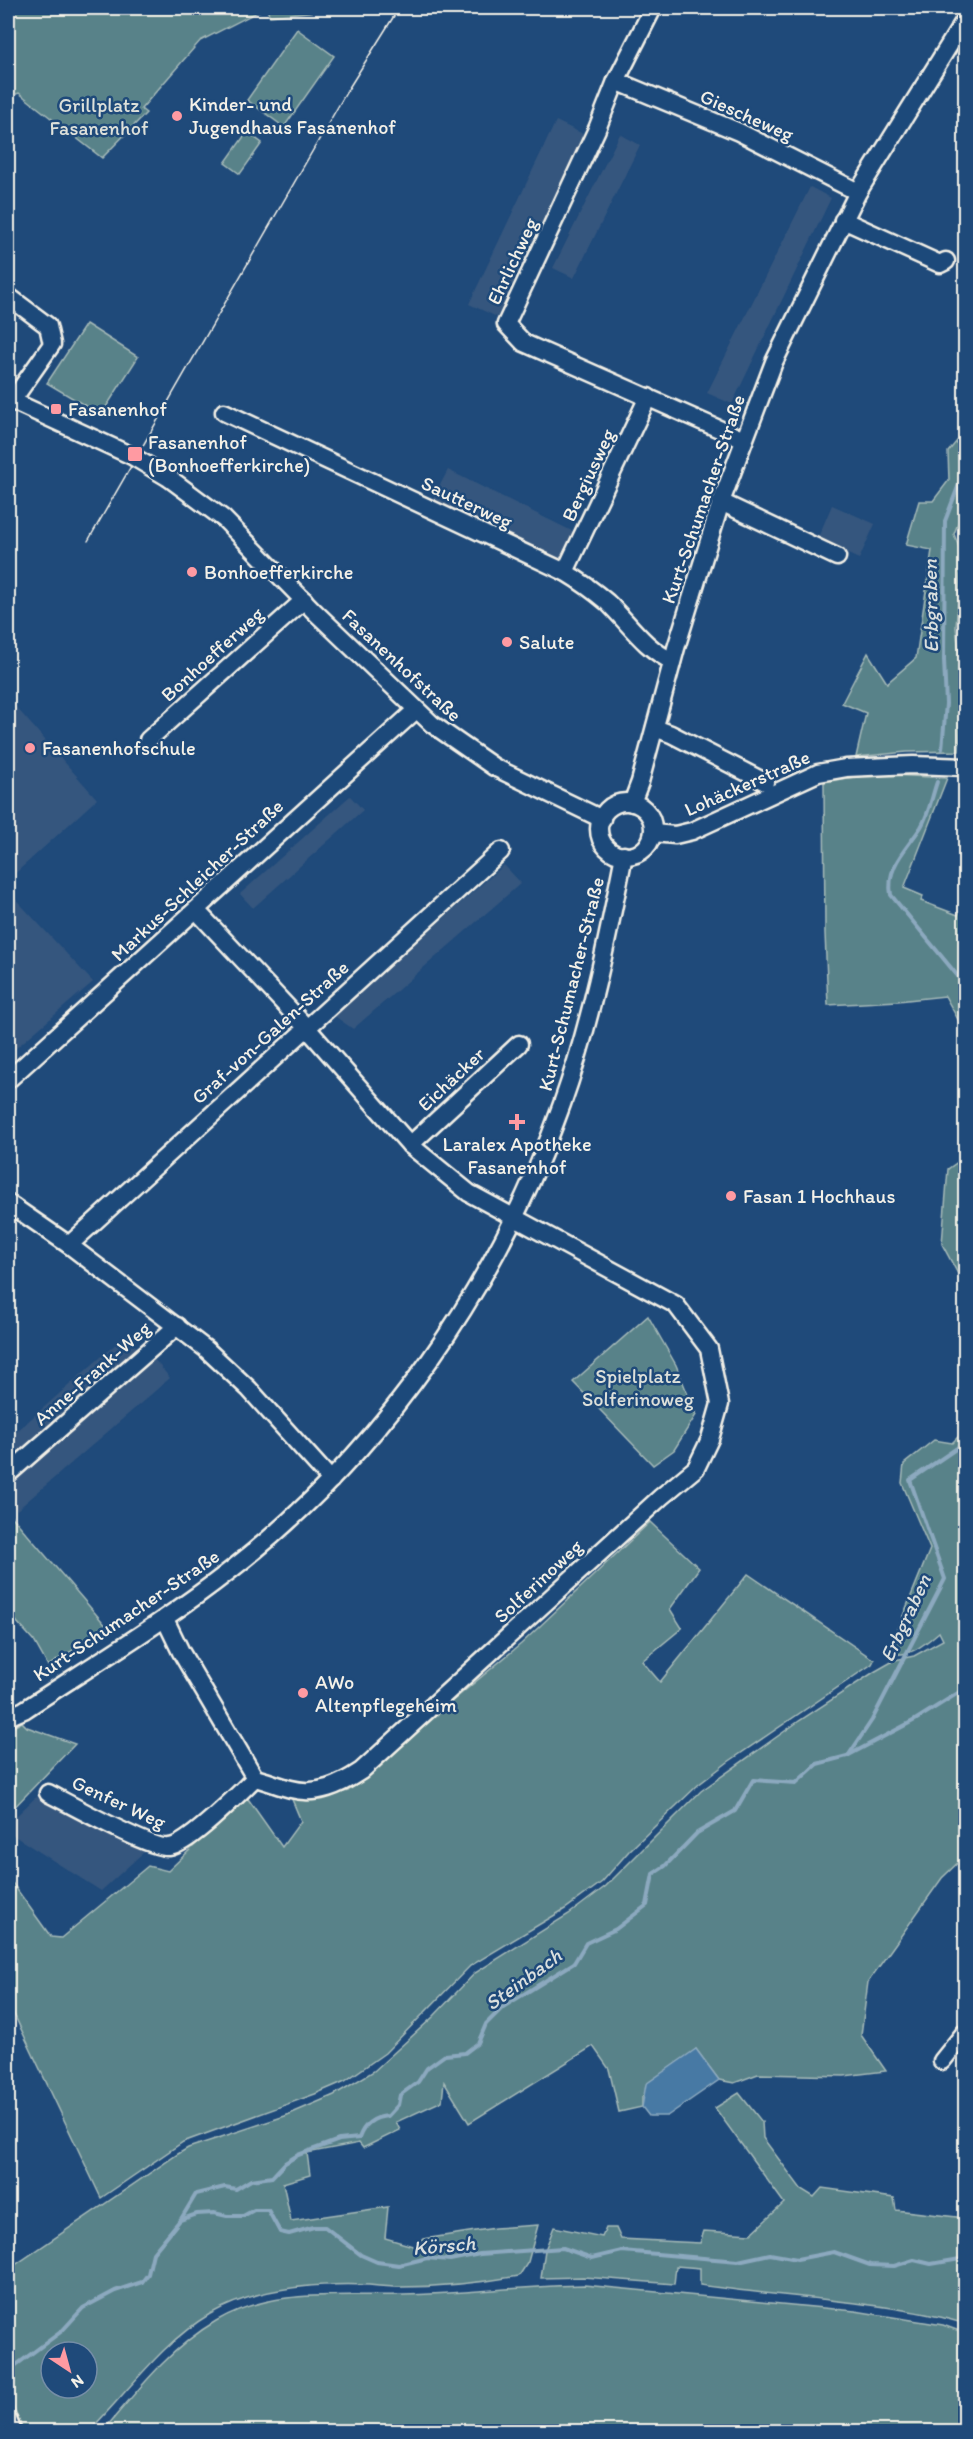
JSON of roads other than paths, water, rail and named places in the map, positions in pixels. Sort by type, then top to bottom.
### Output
[{"type":"street","name":"Ehrlichweg","points":[[653,8],[616,81],[597,129],[506,324],[524,343],[744,440]]},
{"type":"street","name":"Kurt-Schumacher-Straße","points":[[632,803],[656,728],[672,661],[721,502],[774,362],[858,192],[966,18]]},
{"type":"street","name":"Giescheweg","points":[[616,81],[739,132],[858,192]]},
{"type":"street","points":[[843,220],[940,264],[946,261]]},
{"type":"street","name":"Fasanenhofstraße","points":[[8,296],[48,326],[52,344],[10,400],[132,456],[169,478],[224,519],[416,710],[461,746],[494,767],[602,819]]},
{"type":"street","name":"Bergiusweg","points":[[566,572],[648,397]]},
{"type":"street","name":"Sautterweg","points":[[224,412],[566,572],[606,602],[645,644],[659,655],[672,661]]},
{"type":"street","points":[[721,502],[837,557]]},
{"type":"street","name":"Bonhoefferweg","points":[[148,740],[304,600]]},
{"type":"street","name":"Markus-Schleicher-Straße","points":[[8,1080],[416,710]]},
{"type":"street","points":[[656,728],[765,782]]},
{"type":"street","name":"Lohäckerstraße","points":[[653,833],[681,834],[701,828],[818,773],[846,768],[912,765],[966,767]]},
{"type":"street","points":[[632,803],[646,811],[650,817],[653,833],[650,841],[639,852],[616,854],[603,843],[600,835],[602,819],[614,805],[632,803]]},
{"type":"street","name":"Graf-von-Galen-Straße","points":[[69,1245],[501,852]]},
{"type":"street","name":"Kurt-Schumacher-Straße","points":[[8,1717],[24,1710],[165,1618],[233,1569],[300,1511],[331,1480],[405,1396],[464,1308],[516,1218],[562,1104],[584,1033],[624,855]]},
{"type":"street","name":"Solferinoweg","points":[[196,910],[306,1027],[410,1145],[469,1193],[676,1305],[708,1349],[720,1404],[706,1449],[696,1468],[661,1497],[361,1771],[336,1786],[317,1791],[292,1790],[255,1778]]},
{"type":"street","name":"Eichäcker","points":[[410,1145],[519,1044]]},
{"type":"street","points":[[8,1203],[69,1245],[206,1349],[249,1389],[331,1480]]},
{"type":"street","name":"Anne-Frank-Weg","points":[[8,1474],[177,1326]]},
{"type":"street","points":[[165,1618],[181,1652],[255,1778]]},
{"type":"street","name":"Genfer Weg","points":[[48,1793],[143,1840],[169,1848],[187,1840],[255,1778]]},
{"type":"street","points":[[942,2061],[966,2031]]},
{"type":"street","points":[[8,2420],[13,2432]]},
{"type":"waterway","name":"Erbgraben","points":[[942,749],[946,704],[945,521],[966,466]]},
{"type":"waterway","name":"Erbgraben","points":[[937,782],[924,822],[894,867],[891,875],[891,895],[966,986]]},
{"type":"waterway","name":"Erbgraben","points":[[848,1756],[872,1720],[945,1579],[910,1480],[966,1442]]},
{"type":"waterway","name":"Steinbach","points":[[181,2219],[196,2194],[225,2187],[236,2189],[251,2180],[272,2177],[285,2163],[298,2155],[339,2140],[359,2138],[370,2122],[388,2116],[398,2105],[400,2095],[418,2082],[427,2068],[445,2055],[465,2053],[478,2043],[486,2024],[503,2007],[574,1963],[586,1943],[616,1929],[647,1905],[653,1874],[665,1866],[697,1833],[735,1811],[753,1780],[796,1783],[817,1764],[847,1756],[915,1720],[966,1688]]},
{"type":"waterway","name":"Körsch","points":[[8,2371],[62,2331],[83,2308],[115,2291],[142,2282],[148,2274],[153,2253],[180,2220],[197,2214],[243,2216],[254,2210],[268,2210],[280,2232],[289,2234],[314,2227],[325,2227],[361,2255],[377,2262],[399,2265],[427,2258],[450,2260],[480,2254],[563,2248],[592,2258],[622,2251],[738,2261],[770,2254],[797,2259],[834,2252],[870,2265],[894,2266],[914,2260],[931,2264],[966,2258]]},
{"type":"tram line","points":[[88,541],[347,91],[399,8]]},
{"type":"place","name":"Kinder- und Jugendhaus Fasanenhof","points":[[177,116]]},
{"type":"place","name":"Fasanenhof","points":[[56,409]]},
{"type":"place","name":"Fasanenhof (Bonhoefferkirche)","points":[[135,454]]},
{"type":"place","name":"Bonhoefferkirche","points":[[192,572]]},
{"type":"place","name":"Salute","points":[[507,642]]},
{"type":"place","name":"Fasanenhofschule","points":[[30,748]]},
{"type":"place","name":"Laralex Apotheke Fasanenhof","points":[[517,1122]]},
{"type":"place","name":"Fasan 1 Hochhaus","points":[[731,1196]]},
{"type":"place","name":"AWo Altenpflegeheim","points":[[303,1693]]},
{"type":"park label","name":"Grillplatz Fasanenhof","points":[[99,116]]},
{"type":"park label","name":"Spielplatz Solferinoweg","points":[[638,1388]]}]
